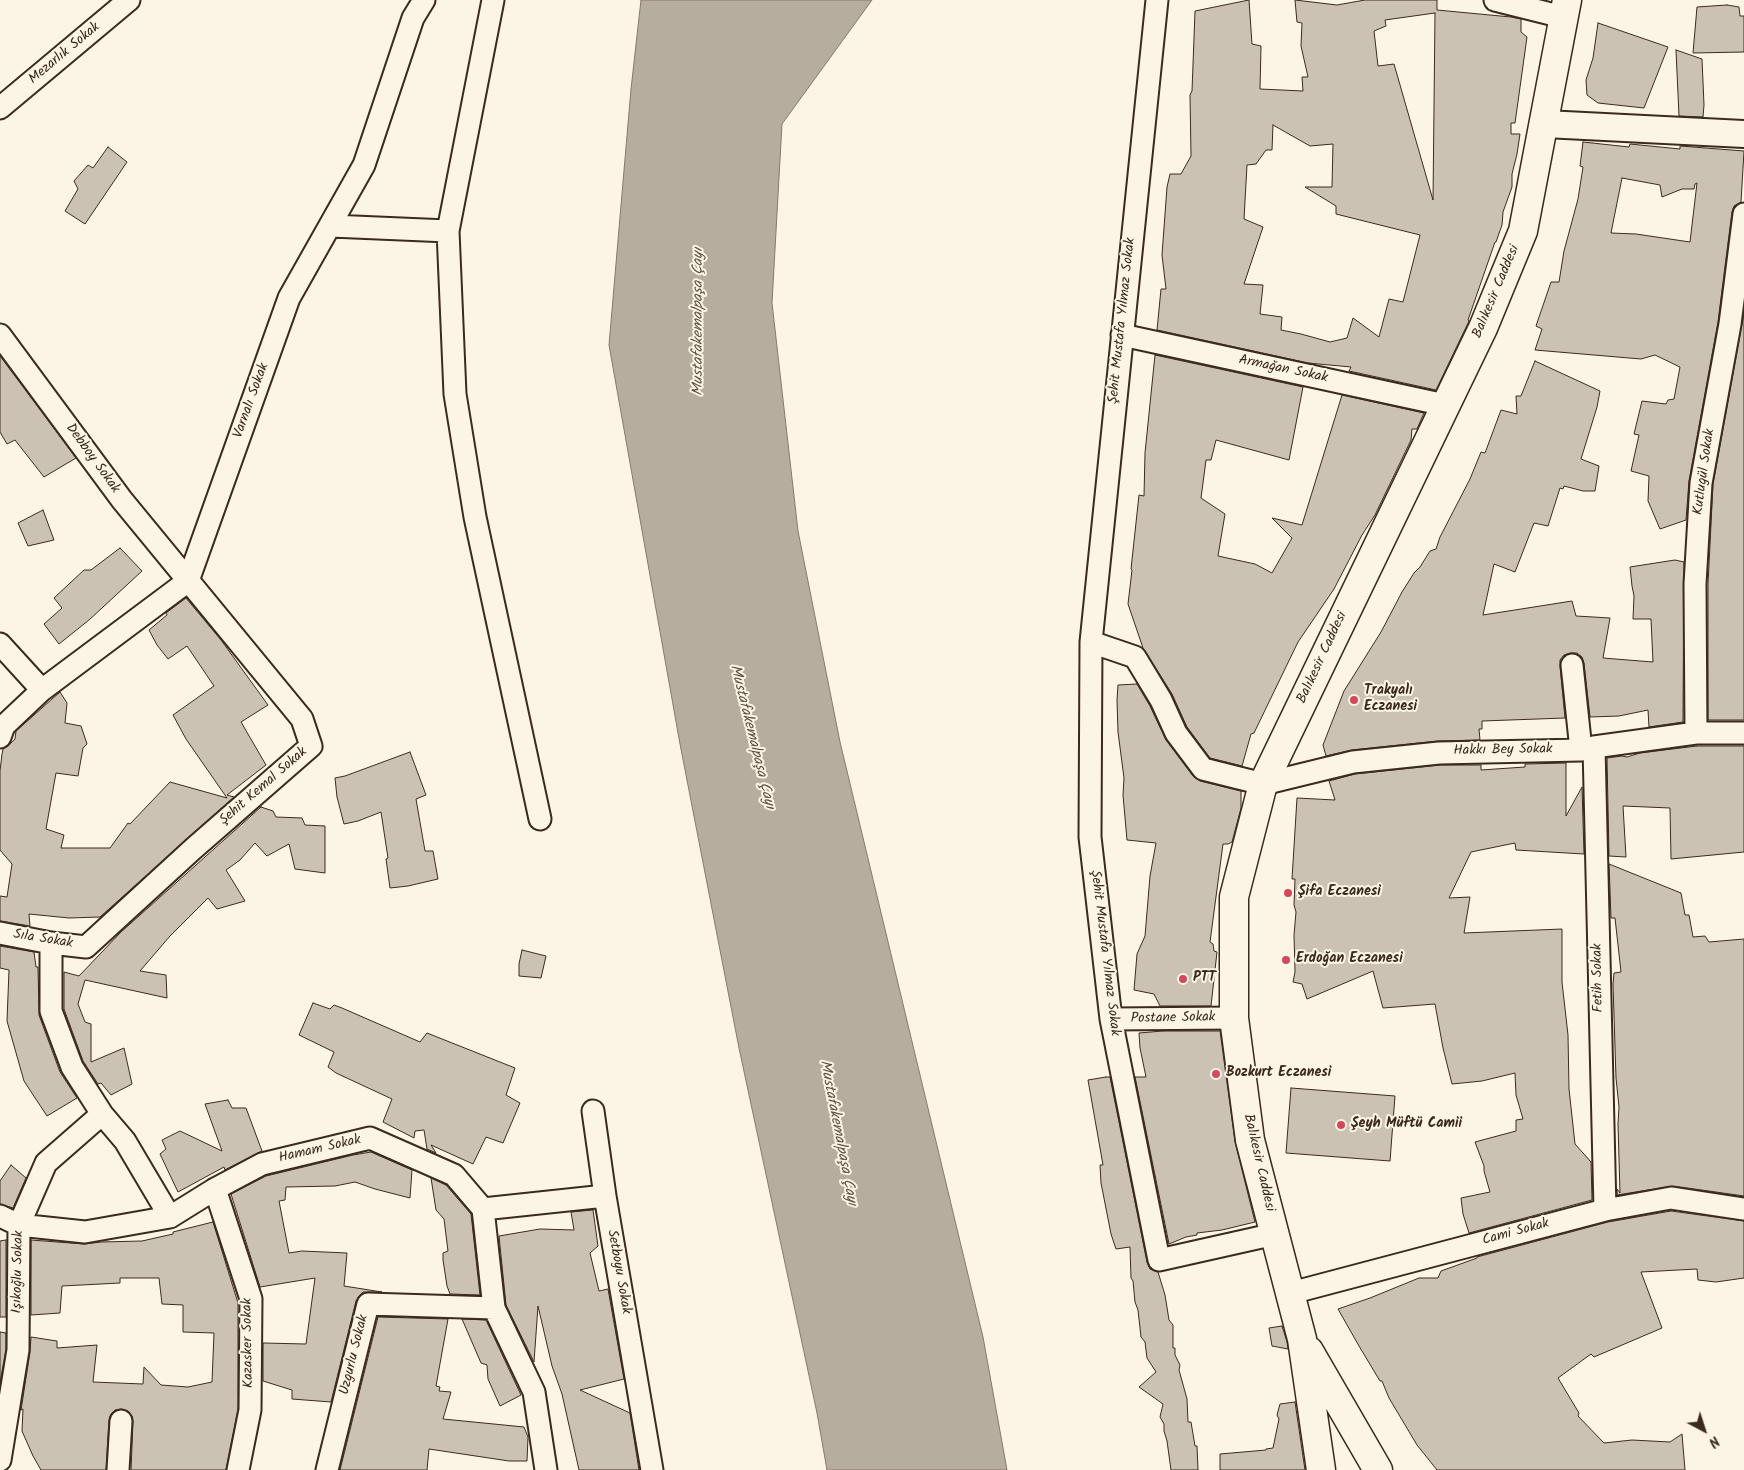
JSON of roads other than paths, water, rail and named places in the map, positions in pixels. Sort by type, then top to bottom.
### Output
[{"type":"main road","name":"Balıkesir Caddesi","points":[[1320,1470],[1302,1339],[1250,1140],[1234,1018],[1234,897],[1263,784],[1483,328],[1523,231],[1545,124],[1565,8]]},
{"type":"main road","name":"Balıkesir Caddesi","points":[[1302,1339],[1378,1470]]},
{"type":"street","name":"Mezarlık Sokak","points":[[0,108],[129,0]]},
{"type":"street","name":"Varnalı Sokak","points":[[188,581],[289,298],[364,165],[413,18],[424,0]]},
{"type":"street","points":[[493,0],[448,231],[455,394],[475,517],[540,819]]},
{"type":"street","name":"Şehit Mustafa Yılmaz Sokak","points":[[1158,0],[1091,642],[1090,837],[1111,1019],[1158,1260],[1275,1234]]},
{"type":"street","points":[[1495,0],[1565,8]]},
{"type":"street","points":[[1545,124],[1744,134]]},
{"type":"street","name":"Kutlugül Sokak","points":[[1696,733],[1695,584],[1701,483],[1730,324],[1744,214]]},
{"type":"street","points":[[330,226],[448,231]]},
{"type":"street","name":"Armağan Sokak","points":[[1122,336],[1445,405]]},
{"type":"street","name":"Debboy Sokak","points":[[4,347],[122,500],[188,581]]},
{"type":"street","points":[[0,737],[4,726],[42,690],[188,581]]},
{"type":"street","name":"Şehit Kemal Sokak","points":[[86,947],[193,849],[311,746],[302,719],[188,581]]},
{"type":"street","points":[[1091,642],[1135,657],[1161,700],[1176,733],[1202,769],[1263,784]]},
{"type":"street","points":[[0,644],[42,690]]},
{"type":"street","name":"Fetih Sokak","points":[[1572,664],[1587,748],[1605,1210]]},
{"type":"street","name":"Hakkı Bey Sokak","points":[[1263,784],[1353,762],[1438,753],[1587,748],[1696,733],[1744,733]]},
{"type":"street","name":"Sıla Sokak","points":[[0,933],[51,943],[86,947]]},
{"type":"street","points":[[51,943],[51,1011],[72,1068],[102,1114],[125,1141],[170,1217]]},
{"type":"street","name":"Postane Sokak","points":[[1111,1019],[1234,1018]]},
{"type":"street","name":"Setboyu Sokak","points":[[593,1111],[605,1196],[652,1470]]},
{"type":"street","name":"Işıkoğlu Sokak","points":[[0,1460],[18,1350],[19,1225],[46,1164],[102,1114]]},
{"type":"street","name":"Hamam Sokak","points":[[0,1216],[19,1225],[85,1232],[170,1217],[214,1189],[262,1164],[370,1138],[454,1175],[483,1209]]},
{"type":"street","name":"Kazasker Sokak","points":[[214,1189],[251,1299],[250,1410],[238,1470]]},
{"type":"street","points":[[546,1470],[534,1392],[494,1308],[483,1209],[605,1196]]},
{"type":"street","name":"Cami Sokak","points":[[1290,1293],[1605,1210],[1671,1198],[1744,1209]]},
{"type":"street","name":"Uzgurlu Sokak","points":[[327,1470],[368,1304],[494,1308]]},
{"type":"street","points":[[118,1470],[121,1421]]},
{"type":"water","name":"Mustafakemalpaşa Çayı","points":[[641,0],[872,0],[782,124],[772,303],[798,531],[840,742],[983,1337],[1007,1470],[827,1470],[817,1413],[739,1048],[680,744],[609,345],[631,89]]},
{"type":"place","name":"Trakyalı Eczanesi","points":[[1354,700]]},
{"type":"place","name":"Şifa Eczanesi","points":[[1288,893]]},
{"type":"place","name":"Erdoğan Eczanesi","points":[[1286,960]]},
{"type":"place","name":"PTT","points":[[1183,979]]},
{"type":"place","name":"Bozkurt Eczanesi","points":[[1216,1074]]},
{"type":"place","name":"Şeyh Müftü Camii","points":[[1341,1125]]}]
